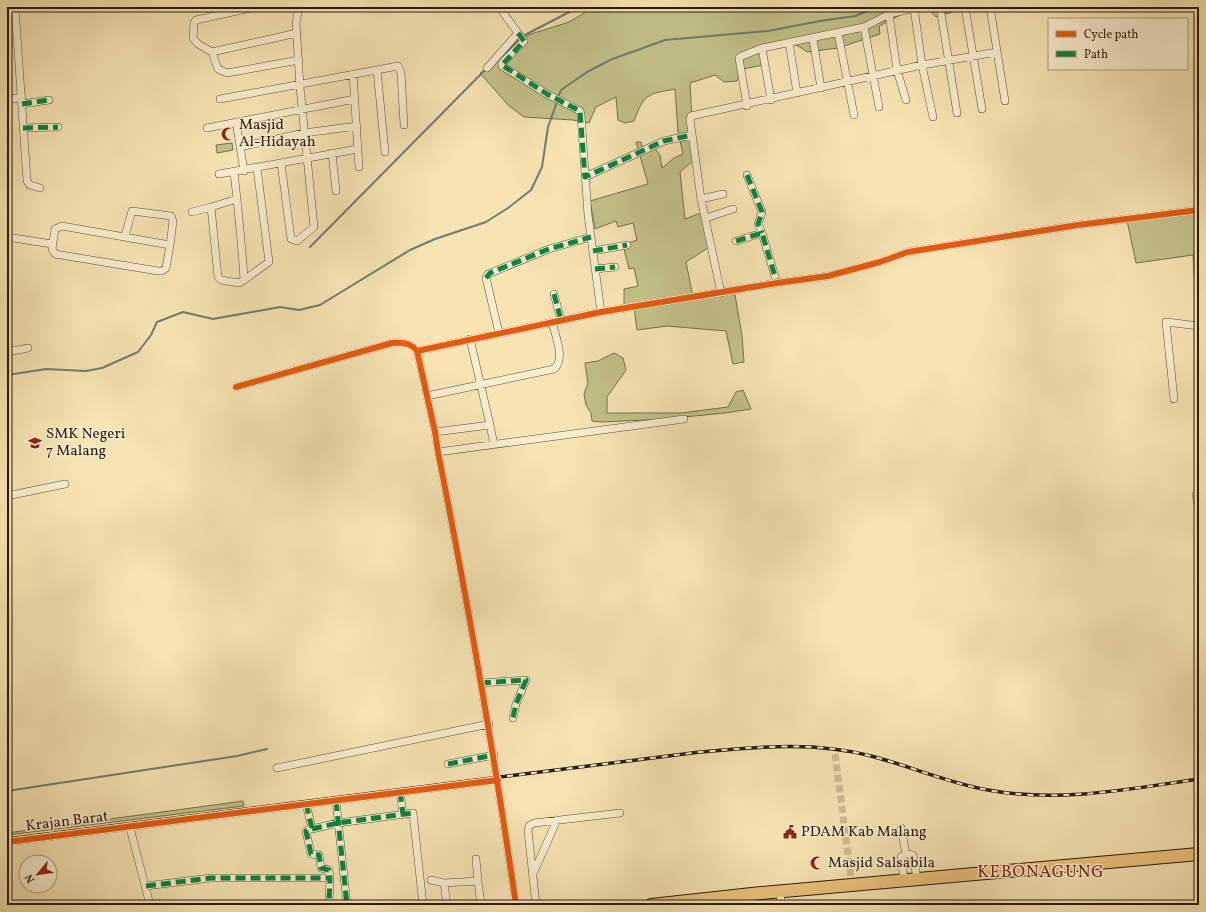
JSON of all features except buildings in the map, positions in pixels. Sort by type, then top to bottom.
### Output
[{"type":"highway","points":[[651,905],[904,880],[1199,854]]},
{"type":"street","points":[[15,7],[27,180],[30,185],[40,188]]},
{"type":"street","points":[[256,7],[240,9],[196,20],[194,23],[194,38],[198,44],[212,52],[218,69],[227,73],[299,60]]},
{"type":"street","points":[[281,163],[291,239],[297,241],[314,227],[300,84],[296,16],[299,7]]},
{"type":"street","points":[[499,7],[521,36],[523,42],[502,63],[502,65],[547,94],[580,111],[591,236],[601,312]]},
{"type":"street","points":[[747,106],[739,58],[762,48],[789,42],[813,39],[864,27],[889,14],[917,7],[922,65],[933,117]]},
{"type":"street","points":[[940,7],[947,61],[957,114]]},
{"type":"street","points":[[965,7],[982,109]]},
{"type":"street","points":[[990,7],[1005,101]]},
{"type":"street","points":[[889,14],[897,70],[906,100]]},
{"type":"street","points":[[864,27],[872,75],[880,107]]},
{"type":"street","points":[[212,52],[297,33]]},
{"type":"street","points":[[838,33],[846,82],[854,115]]},
{"type":"street","points":[[486,68],[521,36]]},
{"type":"street","points":[[813,39],[821,88]]},
{"type":"street","points":[[789,42],[797,93]]},
{"type":"street","points":[[762,48],[771,100]]},
{"type":"street","points":[[721,293],[701,199],[690,119],[692,116],[747,106],[872,75],[997,52]]},
{"type":"street","points":[[220,99],[394,66],[399,68],[404,125]]},
{"type":"street","points":[[377,70],[385,152]]},
{"type":"street","points":[[353,74],[359,167]]},
{"type":"street","points":[[206,128],[355,99]]},
{"type":"street","points":[[7,100],[49,100]]},
{"type":"street","points":[[236,122],[244,171]]},
{"type":"street","points":[[240,147],[304,133],[357,126]]},
{"type":"street","points":[[23,128],[58,127]]},
{"type":"street","points":[[585,177],[664,141],[692,136]]},
{"type":"street","points":[[219,174],[244,171],[358,148]]},
{"type":"street","points":[[332,153],[336,190]]},
{"type":"street","points":[[211,207],[218,277],[221,280],[239,283],[270,262],[257,168]]},
{"type":"street","points":[[234,172],[244,280]]},
{"type":"street","points":[[747,175],[762,212],[758,224],[777,283]]},
{"type":"street","points":[[701,199],[724,194]]},
{"type":"street","points":[[192,212],[237,199]]},
{"type":"street","points":[[706,218],[733,209]]},
{"type":"street","points":[[417,351],[601,312],[828,276],[880,262],[908,252],[950,244],[1078,225],[1199,210]]},
{"type":"street","points":[[125,236],[132,211],[171,216],[173,221],[170,245],[166,268],[162,271],[55,254],[52,249],[55,229],[58,226],[125,236],[170,245]]},
{"type":"street","points":[[736,241],[762,233]]},
{"type":"street","points":[[499,333],[486,278],[488,274],[549,249],[591,236]]},
{"type":"street","points":[[7,237],[52,244]]},
{"type":"street","points":[[593,251],[627,245]]},
{"type":"street","points":[[595,269],[615,267]]},
{"type":"street","points":[[554,294],[561,320]]},
{"type":"street","points":[[427,396],[555,368],[559,358],[552,322]]},
{"type":"street","points":[[1174,399],[1166,322],[1199,326]]},
{"type":"street","points":[[470,339],[494,445]]},
{"type":"street","points":[[236,387],[392,343],[404,343],[411,345],[417,351],[435,432],[489,724],[516,905]]},
{"type":"street","points":[[7,352],[28,348]]},
{"type":"street","points":[[438,452],[684,419]]},
{"type":"street","points":[[435,432],[490,425]]},
{"type":"street","points":[[7,496],[65,484]]},
{"type":"street","points":[[1199,494],[1196,495],[1199,509]]},
{"type":"street","points":[[481,683],[526,680],[516,704],[513,718]]},
{"type":"street","points":[[277,768],[489,724]]},
{"type":"street","points":[[448,764],[494,755]]},
{"type":"street","name":"Krajan Barat","points":[[7,842],[130,828],[498,780]]},
{"type":"street","points":[[400,792],[403,814]]},
{"type":"street","points":[[336,801],[347,905]]},
{"type":"street","points":[[306,804],[312,829]]},
{"type":"street","points":[[330,905],[330,870],[321,868],[319,856],[311,854],[306,831],[338,823],[413,813],[423,905]]},
{"type":"street","points":[[536,905],[528,831],[529,826],[534,822],[620,813]]},
{"type":"street","points":[[533,874],[557,820]]},
{"type":"street","points":[[130,828],[150,905]]},
{"type":"street","points":[[901,828],[906,854]]},
{"type":"street","points":[[904,880],[901,857],[906,854],[913,855],[917,879]]},
{"type":"street","points":[[476,859],[481,904]]},
{"type":"street","points":[[146,886],[210,878],[330,878]]},
{"type":"street","points":[[431,880],[444,883],[478,881]]},
{"type":"street","points":[[444,883],[447,905]]},
{"type":"street","points":[[780,892],[781,905]]},
{"type":"green space","points":[[594,7],[778,7],[779,10],[793,7],[916,7],[879,26],[880,34],[838,48],[807,52],[792,44],[778,45],[767,49],[763,65],[743,69],[737,81],[724,82],[715,75],[690,83],[694,160],[680,172],[685,219],[706,211],[711,246],[686,262],[693,297],[734,289],[742,336],[744,362],[733,364],[726,331],[667,326],[637,330],[634,307],[624,308],[624,289],[638,286],[634,268],[629,269],[623,245],[637,240],[633,223],[618,227],[616,221],[595,229],[590,201],[648,184],[636,142],[641,142],[643,151],[654,147],[660,155],[662,168],[674,158],[683,154],[678,132],[675,89],[652,94],[644,100],[634,121],[625,123],[618,120],[616,97],[596,107],[589,123],[573,120],[524,117],[509,106],[480,73],[515,49],[528,35],[569,22]]},
{"type":"green space","points":[[927,7],[954,7],[955,11],[936,17]]},
{"type":"green space","points":[[232,143],[233,150],[217,153],[216,145]]},
{"type":"green space","points":[[1196,209],[1199,227],[1199,318],[1197,318],[1193,255],[1136,263],[1126,216]]},
{"type":"green space","points":[[614,353],[623,358],[626,370],[607,397],[607,413],[681,413],[728,407],[736,392],[743,390],[751,409],[664,419],[602,422],[592,421],[591,413],[586,405],[584,394],[588,383],[585,363],[598,361]]},
{"type":"green space","points":[[243,801],[244,806],[7,835],[7,833]]},
{"type":"waterway","points":[[523,36],[579,7]]},
{"type":"waterway","points":[[558,97],[561,90],[587,72],[610,60],[665,40],[768,31],[855,16],[878,7]]},
{"type":"waterway","points":[[503,55],[520,39]]},
{"type":"waterway","points":[[310,247],[486,69]]},
{"type":"waterway","points":[[7,375],[46,369],[86,371],[102,368],[138,352],[151,335],[157,322],[183,312],[213,319],[280,307],[299,310],[320,305],[410,250],[435,239],[486,222],[508,208],[531,190],[542,167],[548,127],[557,102]]},
{"type":"waterway","points":[[7,791],[237,756],[267,749]]},
{"type":"tunnel","points":[[835,754],[852,886]]},
{"type":"railway","points":[[7,839],[700,752],[743,748],[786,746],[828,748],[850,751],[886,760],[973,787],[1014,794],[1067,795],[1094,793],[1199,779]]},
{"type":"marked path","points":[[518,33],[524,41],[502,65],[547,94],[580,111],[585,177],[664,141],[692,135]]},
{"type":"marked path","points":[[22,104],[49,100]]},
{"type":"marked path","points":[[23,128],[58,127]]},
{"type":"marked path","points":[[747,175],[762,212],[758,224],[762,233]]},
{"type":"marked path","points":[[736,241],[762,233],[777,283]]},
{"type":"marked path","points":[[486,278],[490,273],[549,249],[591,237]]},
{"type":"marked path","points":[[593,251],[627,245]]},
{"type":"marked path","points":[[595,269],[615,267]]},
{"type":"marked path","points":[[554,294],[561,320]]},
{"type":"marked path","points":[[481,683],[526,680],[516,704],[513,718]]},
{"type":"marked path","points":[[448,764],[494,755]]},
{"type":"marked path","points":[[400,792],[403,814]]},
{"type":"marked path","points":[[336,801],[347,905]]},
{"type":"marked path","points":[[306,804],[312,828],[306,831],[311,854],[319,855],[321,868],[329,870],[330,878]]},
{"type":"marked path","points":[[312,829],[338,823],[413,813]]},
{"type":"marked path","points":[[146,886],[211,878],[330,878],[329,905]]},
{"type":"cycle path","points":[[417,351],[601,312],[828,276],[880,262],[908,252],[1078,225],[1199,210]]},
{"type":"cycle path","points":[[236,387],[392,343],[406,344],[412,346],[417,351],[435,432],[460,565],[490,735],[516,905]]},
{"type":"cycle path","points":[[7,842],[498,780]]},
{"type":"place","name":"Masjid Al-Hidayah","points":[[228,134]]},
{"type":"place","name":"SMK Negeri 7 Malang","points":[[35,443]]},
{"type":"place","name":"PDAM Kab Malang","points":[[790,832]]},
{"type":"place","name":"Masjid Salsabila","points":[[817,863]]},
{"type":"district","name":"KEBONAGUNG","points":[[1041,872]]}]
